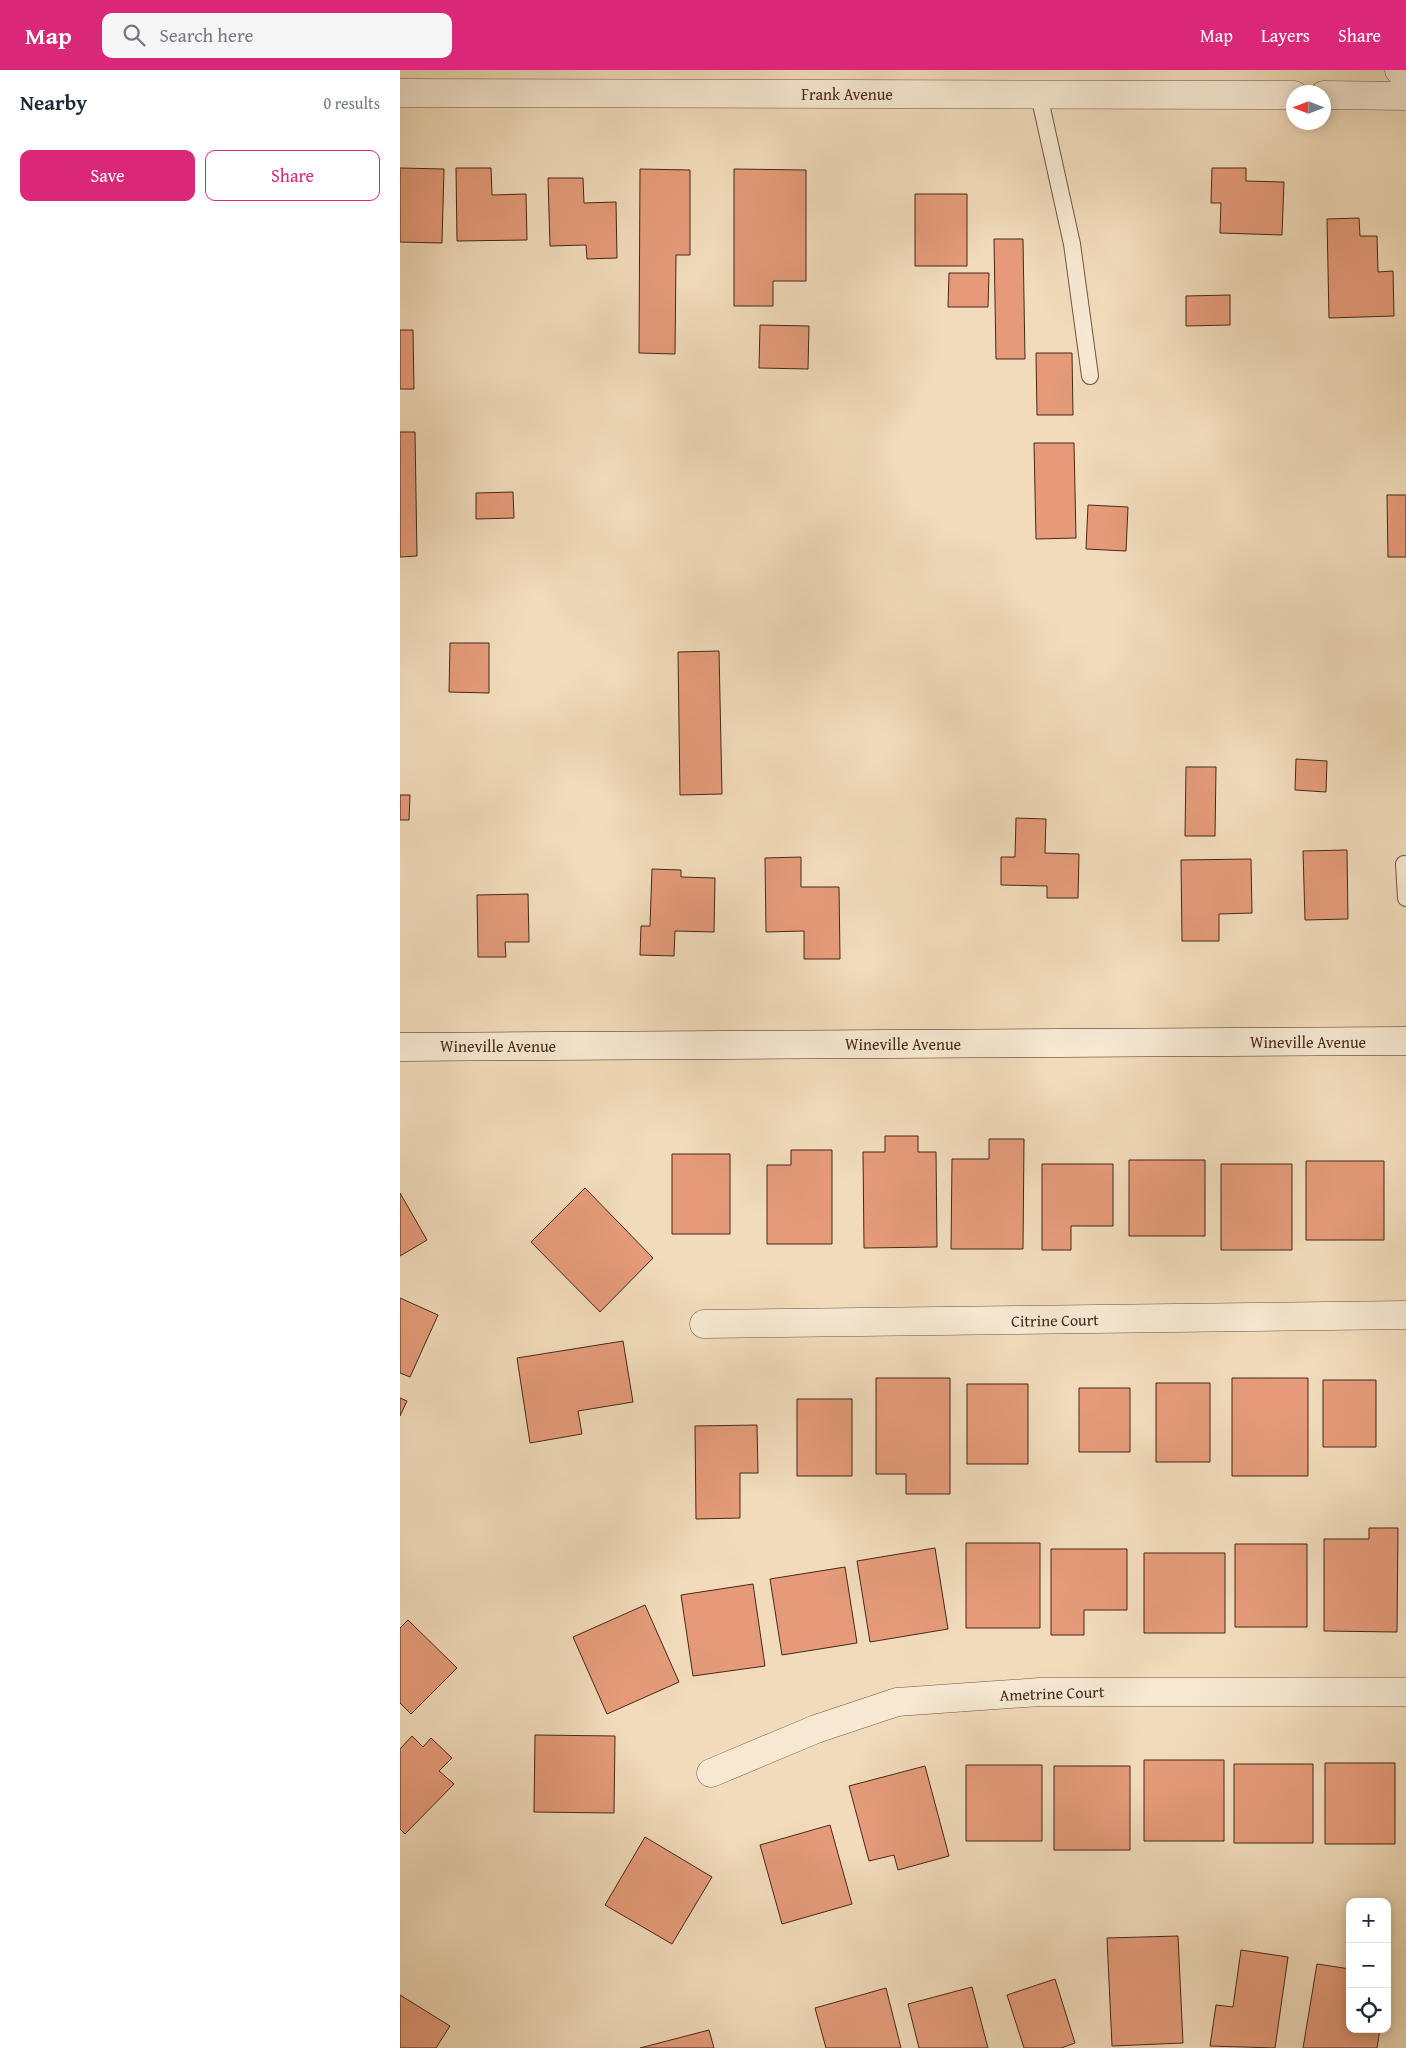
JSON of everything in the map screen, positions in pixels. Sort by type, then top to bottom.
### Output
[{"type":"street","points":[[1399,70],[1406,77]]},
{"type":"street","name":"Frank Avenue","points":[[400,93],[1286,95]]},
{"type":"street","points":[[1331,95],[1406,96]]},
{"type":"street","name":"Wineville Avenue","points":[[400,1047],[1406,1041]]},
{"type":"street","name":"Citrine Court","points":[[704,1324],[1406,1315]]},
{"type":"street","name":"Ametrine Court","points":[[711,1773],[816,1729],[897,1702],[1040,1692],[1406,1692]]},
{"type":"lane","points":[[1039,95],[1072,244],[1090,376]]},
{"type":"lane","points":[[1404,864],[1406,898]]},
{"type":"building","points":[[400,168],[444,169],[442,243],[400,242]]},
{"type":"building","points":[[456,168],[491,168],[492,195],[526,194],[527,240],[457,241]]},
{"type":"building","points":[[1212,168],[1246,168],[1246,181],[1284,182],[1282,235],[1220,233],[1221,203],[1211,203]]},
{"type":"building","points":[[640,169],[690,170],[690,255],[676,255],[675,354],[639,353]]},
{"type":"building","points":[[734,169],[806,170],[806,281],[773,281],[773,306],[734,306]]},
{"type":"building","points":[[548,178],[583,178],[584,203],[616,202],[617,258],[587,259],[586,245],[550,246]]},
{"type":"building","points":[[915,194],[967,194],[967,266],[915,266]]},
{"type":"building","points":[[1359,218],[1360,236],[1377,236],[1378,272],[1393,271],[1394,316],[1329,318],[1327,219]]},
{"type":"building","points":[[994,239],[1023,239],[1025,359],[996,359]]},
{"type":"building","points":[[949,273],[989,273],[988,307],[948,307]]},
{"type":"building","points":[[1230,295],[1230,325],[1186,326],[1186,296]]},
{"type":"building","points":[[760,325],[809,326],[808,369],[759,368]]},
{"type":"building","points":[[400,330],[413,330],[414,389],[400,389]]},
{"type":"building","points":[[1036,353],[1072,353],[1073,415],[1037,415]]},
{"type":"building","points":[[400,432],[415,432],[417,556],[400,557]]},
{"type":"building","points":[[1034,443],[1074,443],[1076,538],[1036,539]]},
{"type":"building","points":[[513,492],[514,518],[476,519],[476,493]]},
{"type":"building","points":[[1387,495],[1406,495],[1406,557],[1388,557]]},
{"type":"building","points":[[1088,505],[1128,507],[1126,551],[1086,549]]},
{"type":"building","points":[[450,643],[489,643],[489,693],[449,692]]},
{"type":"building","points":[[719,651],[722,794],[680,795],[678,652]]},
{"type":"building","points":[[1296,759],[1327,761],[1326,792],[1295,790]]},
{"type":"building","points":[[1186,767],[1216,767],[1215,836],[1185,836]]},
{"type":"building","points":[[400,795],[410,795],[409,820],[400,820]]},
{"type":"building","points":[[1016,818],[1046,819],[1045,853],[1079,854],[1078,898],[1047,898],[1047,886],[1001,885],[1001,857],[1015,857]]},
{"type":"building","points":[[1347,850],[1348,919],[1305,920],[1303,851]]},
{"type":"building","points":[[801,857],[801,887],[839,887],[840,959],[804,959],[804,931],[766,932],[765,858]]},
{"type":"building","points":[[1251,859],[1252,913],[1219,914],[1219,941],[1182,941],[1181,860]]},
{"type":"building","points":[[652,869],[681,870],[681,877],[715,878],[714,932],[675,931],[674,956],[640,955],[641,926],[650,926]]},
{"type":"building","points":[[528,894],[529,942],[505,942],[506,957],[478,957],[477,895]]},
{"type":"building","points":[[885,1136],[918,1136],[918,1152],[936,1152],[937,1247],[864,1248],[863,1152],[885,1152]]},
{"type":"building","points":[[989,1139],[1024,1139],[1023,1249],[951,1249],[952,1159],[989,1159]]},
{"type":"building","points":[[791,1150],[832,1150],[832,1244],[767,1244],[767,1165],[791,1165]]},
{"type":"building","points":[[672,1154],[730,1154],[730,1234],[672,1234]]},
{"type":"building","points":[[1129,1160],[1205,1160],[1205,1236],[1129,1236]]},
{"type":"building","points":[[1306,1161],[1384,1161],[1384,1240],[1306,1240]]},
{"type":"building","points":[[1042,1164],[1113,1164],[1113,1226],[1071,1226],[1071,1250],[1042,1250]]},
{"type":"building","points":[[1221,1164],[1292,1164],[1292,1250],[1221,1250]]},
{"type":"building","points":[[585,1188],[653,1258],[600,1312],[531,1242]]},
{"type":"building","points":[[400,1193],[427,1240],[400,1256]]},
{"type":"building","points":[[400,1298],[438,1315],[410,1377],[400,1373]]},
{"type":"building","points":[[623,1341],[633,1402],[578,1411],[582,1434],[530,1443],[517,1358]]},
{"type":"building","points":[[876,1378],[950,1378],[950,1494],[906,1494],[906,1474],[876,1474]]},
{"type":"building","points":[[1232,1378],[1308,1378],[1308,1476],[1232,1476]]},
{"type":"building","points":[[1323,1380],[1376,1380],[1376,1447],[1323,1447]]},
{"type":"building","points":[[1156,1383],[1210,1383],[1210,1462],[1156,1462]]},
{"type":"building","points":[[967,1384],[1028,1384],[1028,1464],[967,1464]]},
{"type":"building","points":[[1079,1388],[1130,1388],[1130,1452],[1079,1452]]},
{"type":"building","points":[[400,1398],[407,1401],[400,1416]]},
{"type":"building","points":[[797,1399],[852,1399],[852,1476],[797,1476]]},
{"type":"building","points":[[757,1425],[758,1473],[740,1473],[740,1518],[696,1519],[695,1426]]},
{"type":"building","points":[[1369,1528],[1398,1528],[1397,1632],[1324,1631],[1324,1539],[1369,1539]]},
{"type":"building","points":[[966,1543],[1040,1543],[1040,1628],[966,1628]]},
{"type":"building","points":[[1235,1544],[1307,1544],[1307,1627],[1235,1627]]},
{"type":"building","points":[[935,1548],[948,1629],[870,1642],[857,1561]]},
{"type":"building","points":[[1051,1549],[1127,1549],[1127,1610],[1084,1610],[1084,1635],[1051,1635]]},
{"type":"building","points":[[1144,1553],[1225,1553],[1225,1633],[1144,1633]]},
{"type":"building","points":[[845,1567],[857,1643],[782,1655],[770,1579]]},
{"type":"building","points":[[753,1584],[765,1666],[693,1676],[681,1595]]},
{"type":"building","points":[[645,1605],[679,1682],[607,1714],[573,1637]]},
{"type":"building","points":[[408,1620],[457,1668],[411,1714],[400,1703],[400,1628]]},
{"type":"building","points":[[535,1735],[615,1736],[614,1813],[534,1812]]},
{"type":"building","points":[[412,1736],[423,1747],[431,1738],[452,1758],[439,1771],[454,1784],[405,1834],[400,1829],[400,1749]]},
{"type":"building","points":[[1144,1760],[1224,1760],[1224,1841],[1144,1841]]},
{"type":"building","points":[[1325,1763],[1395,1763],[1395,1844],[1325,1844]]},
{"type":"building","points":[[1234,1764],[1313,1764],[1313,1843],[1234,1843]]},
{"type":"building","points":[[966,1765],[1042,1765],[1042,1841],[966,1841]]},
{"type":"building","points":[[925,1766],[949,1856],[898,1870],[894,1855],[869,1861],[849,1786]]},
{"type":"building","points":[[1054,1766],[1130,1766],[1130,1850],[1054,1850]]},
{"type":"building","points":[[830,1825],[852,1904],[782,1924],[760,1845]]},
{"type":"building","points":[[645,1837],[712,1877],[672,1944],[605,1905]]},
{"type":"building","points":[[1178,1936],[1183,2043],[1112,2046],[1107,1938]]},
{"type":"building","points":[[1241,1950],[1288,1957],[1275,2048],[1210,2046],[1216,2005],[1233,2007]]},
{"type":"building","points":[[1317,1964],[1346,1968],[1346,2033],[1379,2033],[1377,2048],[1303,2048]]},
{"type":"building","points":[[1055,1979],[1075,2043],[1061,2048],[1024,2048],[1007,1995]]},
{"type":"building","points":[[972,1987],[988,2048],[919,2048],[908,2004]]},
{"type":"building","points":[[886,1988],[901,2048],[826,2048],[815,2008]]},
{"type":"building","points":[[400,1995],[450,2026],[436,2048],[400,2048]]},
{"type":"building","points":[[709,2030],[714,2048],[640,2048]]}]
